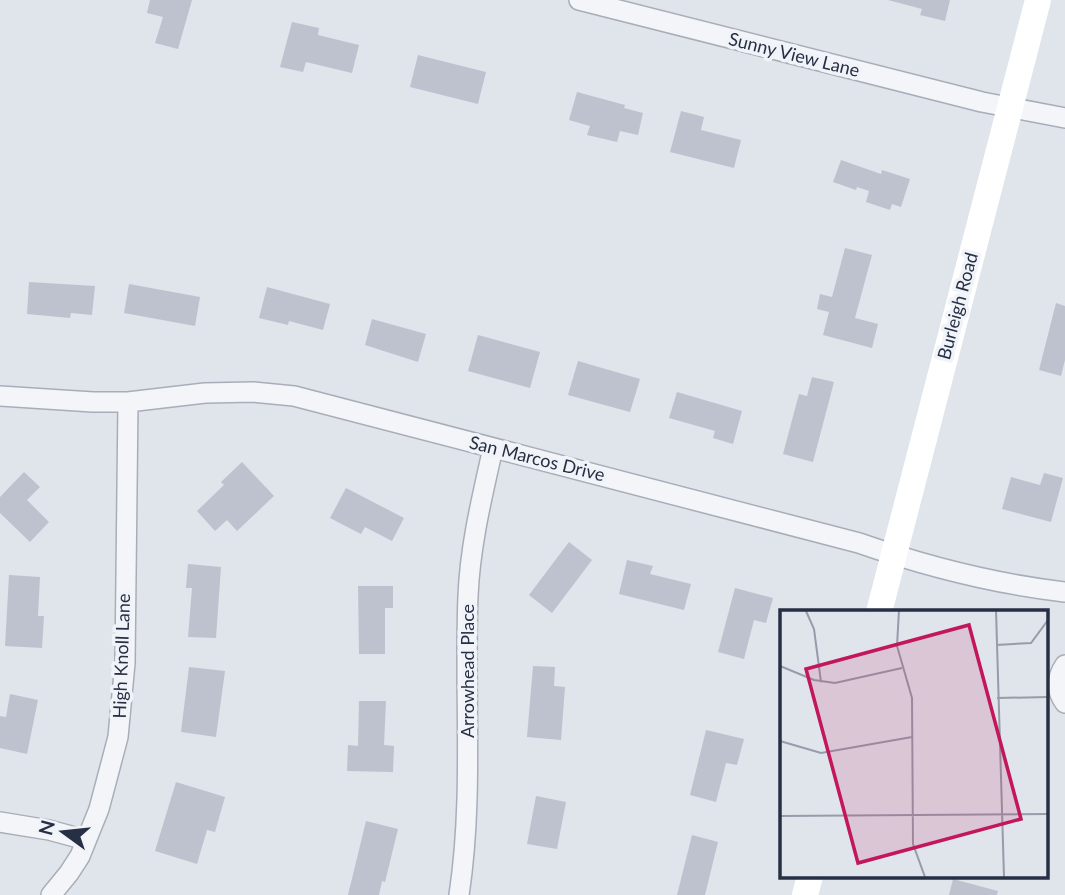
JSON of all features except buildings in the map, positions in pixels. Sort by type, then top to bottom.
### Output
[{"type":"street","name":"Sunny View Lane","points":[[579,0],[982,102],[1065,118]]},
{"type":"street","name":"Burleigh Road","points":[[879,610],[1038,0]]},
{"type":"street","name":"San Marcos Drive","points":[[0,396],[128,402],[205,393],[253,392],[294,396],[859,543],[893,555],[995,580],[1065,592]]},
{"type":"street","name":"High Knoll Lane","points":[[51,895],[69,873],[99,809],[111,770],[119,725],[125,663],[128,402]]},
{"type":"street","name":"Arrowhead Place","points":[[459,895],[467,818],[468,594],[479,506],[493,448]]},
{"type":"street","points":[[1065,665],[1058,677],[1058,688],[1065,703]]},
{"type":"street","points":[[0,822],[49,830],[86,840]]},
{"type":"street","points":[[805,895],[809,878]]}]
